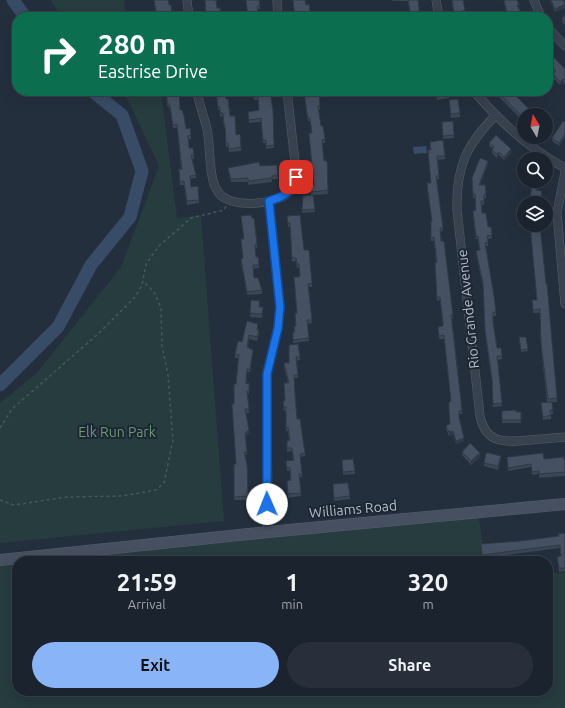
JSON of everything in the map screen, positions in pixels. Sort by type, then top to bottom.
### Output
[{"type":"main road","name":"Williams Road","points":[[38,556],[268,532],[565,504]]},
{"type":"main road","name":"Williams Road","points":[[0,560],[12,559]]},
{"type":"street","points":[[187,0],[188,12]]},
{"type":"street","points":[[276,0],[277,12]]},
{"type":"street","points":[[436,0],[438,12]]},
{"type":"street","points":[[534,0],[539,12]]},
{"type":"street","points":[[553,33],[565,46]]},
{"type":"street","points":[[198,96],[208,139],[215,186],[222,197],[227,201],[240,203],[269,201],[288,193],[295,183],[296,177],[288,96]]},
{"type":"street","points":[[479,96],[527,145],[541,155],[565,168]]},
{"type":"street","name":"Rio Grande Avenue","points":[[496,115],[480,131],[469,147],[459,172],[457,190],[481,424],[489,435],[502,441],[565,436]]},
{"type":"street","points":[[565,172],[558,199],[557,213],[562,249],[565,304]]},
{"type":"street","points":[[268,532],[267,374],[278,328],[280,307],[269,201]]},
{"type":"path","points":[[0,428],[12,409],[98,334],[135,297],[143,281],[146,264],[159,246],[191,218],[224,210],[227,201]]},
{"type":"path","points":[[0,500],[14,505],[66,497],[122,496],[156,490],[164,483],[172,452],[173,440],[169,382],[162,346],[161,308],[154,292],[143,281]]},
{"type":"green space","points":[[51,0],[124,0],[125,12],[58,12]]},
{"type":"green space","name":"Elk Run Park","points":[[124,96],[162,96],[177,218],[201,215],[224,521],[0,543],[0,403],[37,373],[121,267],[159,166],[128,100]]},
{"type":"green space","points":[[477,517],[479,519],[483,547],[481,547],[480,556],[89,556]]},
{"type":"green space","points":[[12,565],[12,696],[553,696],[553,573],[565,573],[565,708],[0,708],[0,566]]},
{"type":"water","points":[[426,146],[427,153],[414,154],[413,147]]},
{"type":"building","points":[[154,0],[168,0],[169,5],[171,5],[172,12],[156,12]]},
{"type":"building","points":[[205,0],[216,0],[217,8],[220,8],[220,12],[206,12]]},
{"type":"building","points":[[246,0],[259,0],[260,5],[257,6],[258,12],[247,12]]},
{"type":"building","points":[[293,0],[305,0],[306,5],[309,4],[310,12],[294,12]]},
{"type":"building","points":[[408,0],[418,0],[419,12],[410,12]]},
{"type":"building","points":[[452,0],[463,0],[465,10],[462,12],[454,12]]},
{"type":"building","points":[[504,0],[517,0],[519,5],[517,5],[520,12],[507,12]]},
{"type":"building","points":[[551,0],[563,0],[565,4],[555,9]]},
{"type":"building","points":[[565,15],[565,22],[562,19]]},
{"type":"building","points":[[553,56],[565,69],[565,81],[563,79],[560,82],[553,74],[556,71],[553,68]]},
{"type":"building","points":[[167,96],[179,96],[180,110],[182,110],[184,116],[186,129],[190,128],[191,135],[188,136],[189,148],[193,148],[194,155],[191,155],[196,175],[190,176],[191,187],[198,186],[199,200],[187,201],[184,181],[180,182],[179,169],[182,169],[177,124],[173,125],[170,106],[167,102]]},
{"type":"building","points":[[217,96],[226,96],[226,99],[228,99],[230,116],[235,116],[236,135],[240,134],[241,147],[229,149],[228,143],[226,143],[223,113],[220,113],[220,107],[218,107]]},
{"type":"building","points":[[258,96],[271,96],[273,111],[274,145],[266,146],[266,140],[263,140],[261,118],[249,120],[248,112],[259,110]]},
{"type":"building","points":[[305,96],[319,96],[320,106],[318,106],[321,126],[323,126],[325,139],[322,140],[324,161],[327,161],[328,190],[311,192],[310,185],[314,185],[309,133],[312,133],[310,118],[308,118]]},
{"type":"building","points":[[502,96],[516,96],[528,108],[517,108],[517,111]]},
{"type":"building","points":[[458,99],[460,113],[451,114],[449,100]]},
{"type":"building","points":[[453,121],[454,135],[443,136],[442,122]]},
{"type":"building","points":[[563,121],[565,122],[565,134],[559,143],[553,139]]},
{"type":"building","points":[[496,135],[511,149],[504,157],[499,152],[497,154],[492,150],[494,147],[489,143]]},
{"type":"building","points":[[443,140],[445,156],[437,156],[439,176],[436,176],[443,228],[440,228],[441,241],[444,241],[462,410],[459,411],[459,417],[464,438],[456,441],[453,431],[449,432],[446,426],[450,424],[449,402],[451,401],[444,335],[439,336],[438,327],[443,326],[443,322],[440,297],[437,297],[435,263],[437,262],[434,237],[431,238],[432,222],[427,183],[431,183],[428,150],[431,150],[430,142]]},
{"type":"building","points":[[480,158],[488,161],[479,185],[485,185],[486,194],[484,195],[484,201],[481,201],[482,213],[486,213],[488,227],[491,227],[492,235],[487,236],[488,242],[485,243],[496,312],[493,312],[493,322],[497,348],[501,348],[502,356],[497,356],[502,403],[493,404],[492,378],[485,330],[483,283],[476,251],[480,250],[478,236],[476,236],[473,211],[476,210],[472,178]]},
{"type":"building","points":[[259,162],[260,166],[277,165],[278,175],[272,176],[272,178],[248,181],[248,178],[231,179],[228,168]]},
{"type":"building","points":[[532,188],[537,188],[536,190],[542,191],[541,196],[530,196]]},
{"type":"building","points":[[313,195],[315,209],[302,210],[303,196]]},
{"type":"building","points":[[251,215],[252,218],[254,218],[257,244],[255,245],[256,257],[258,257],[259,265],[253,265],[254,278],[258,278],[262,290],[247,292],[241,259],[243,258],[241,239],[244,239],[241,216]]},
{"type":"building","points":[[300,215],[304,250],[309,250],[312,283],[308,284],[312,320],[307,320],[309,338],[293,340],[293,332],[295,332],[294,326],[296,326],[295,313],[297,313],[294,277],[299,277],[300,275],[299,264],[297,264],[296,258],[292,258],[290,223],[288,223],[287,216]]},
{"type":"building","points":[[531,232],[541,232],[557,398],[548,399],[541,343],[540,309],[533,310],[532,300],[537,300]]},
{"type":"building","points":[[251,300],[260,301],[259,307],[263,307],[262,314],[250,313]]},
{"type":"building","points":[[247,321],[258,324],[257,330],[259,330],[257,337],[249,335],[247,347],[253,350],[250,369],[247,369],[246,384],[249,383],[249,391],[247,391],[249,409],[245,409],[249,430],[245,433],[247,452],[244,452],[247,464],[248,496],[234,497],[234,464],[236,464],[232,404],[234,404],[234,384],[236,384],[239,355],[235,354],[238,341],[242,342]]},
{"type":"building","points":[[519,337],[526,337],[528,349],[521,350]]},
{"type":"building","points":[[298,344],[300,357],[296,357],[298,375],[294,375],[295,396],[297,419],[300,419],[305,453],[300,454],[302,474],[299,474],[301,493],[288,494],[287,481],[291,480],[290,467],[287,468],[286,461],[294,460],[292,448],[287,448],[287,441],[290,440],[288,427],[286,428],[286,407],[284,408],[283,401],[285,401],[284,383],[289,383],[284,363],[289,363],[289,345]]},
{"type":"building","points":[[552,402],[553,410],[550,410],[551,415],[543,417],[541,403]]},
{"type":"building","points":[[516,410],[516,412],[521,412],[521,420],[502,420],[502,411]]},
{"type":"building","points":[[470,443],[480,453],[471,461],[462,452]]},
{"type":"building","points":[[486,453],[501,456],[498,466],[484,463]]},
{"type":"building","points":[[543,453],[544,459],[564,457],[565,472],[539,474],[539,471],[532,472],[531,464],[508,468],[507,457]]},
{"type":"building","points":[[353,459],[355,471],[343,472],[342,460]]},
{"type":"building","points":[[348,483],[350,496],[334,498],[333,484]]},
{"type":"building","points":[[565,533],[565,568],[559,568],[557,557],[561,556],[560,545],[482,555],[481,544],[559,536],[558,534]]},
{"type":"waterway","points":[[13,0],[21,12]]},
{"type":"waterway","points":[[0,385],[58,327],[91,265],[130,217],[142,171],[122,115],[98,96]]},
{"type":"route","points":[[267,504],[267,374],[278,328],[280,307],[269,201],[277,199],[288,193],[292,189],[296,177]]}]
